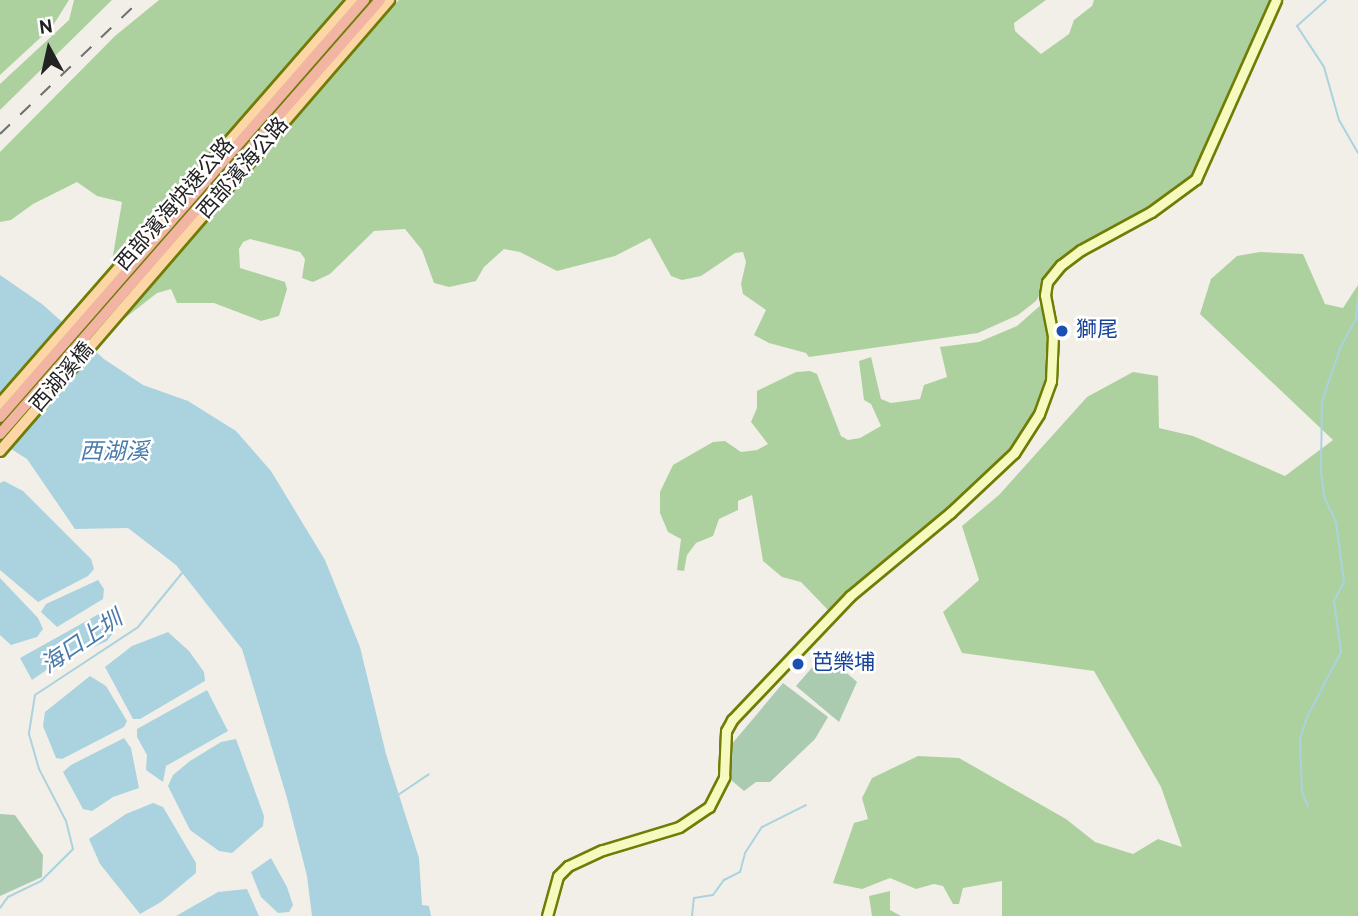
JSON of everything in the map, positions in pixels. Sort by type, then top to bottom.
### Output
[{"type":"highway","name":"西部濱海快速公路","points":[[0,434],[89,324],[364,0]]},
{"type":"highway","name":"西部濱海快速公路","points":[[0,417],[89,324],[380,0]]},
{"type":"main road","name":"西部濱海公路","points":[[89,324],[353,0]]},
{"type":"main road","name":"西部濱海公路","points":[[89,324],[389,0]]},
{"type":"main road","points":[[547,916],[558,876],[568,866],[593,854],[680,827],[709,807],[724,776],[725,740],[732,720],[850,596],[950,513],[1014,453],[1039,414],[1051,381],[1053,336],[1045,295],[1047,282],[1061,265],[1081,250],[1151,212],[1196,179],[1276,0]]},
{"type":"main road","name":"西湖溪橋","points":[[0,404],[89,324]]},
{"type":"main road","name":"西湖溪橋","points":[[0,451],[89,324]]},
{"type":"green space","points":[[0,0],[69,0],[52,27],[0,75]]},
{"type":"green space","points":[[74,0],[112,0],[0,110],[0,84],[69,20]]},
{"type":"green space","points":[[159,0],[345,0],[133,249],[112,261],[122,202],[97,196],[77,182],[33,204],[11,220],[0,222],[0,152],[115,36]]},
{"type":"green space","points":[[399,0],[1046,0],[1014,23],[1015,31],[1041,54],[1069,34],[1074,20],[1092,6],[1094,0],[1272,0],[1199,169],[1188,182],[1062,258],[1036,301],[1018,315],[978,333],[809,357],[806,353],[769,343],[754,335],[766,310],[743,294],[741,284],[746,262],[743,252],[735,253],[701,276],[682,280],[671,276],[650,238],[615,256],[557,271],[520,252],[504,249],[484,267],[476,281],[449,287],[434,283],[422,250],[405,229],[374,231],[330,274],[313,282],[302,278],[305,259],[300,252],[250,239],[243,242],[239,249],[240,268],[285,282],[287,289],[279,316],[261,321],[214,303],[177,303],[171,289],[157,293],[125,318],[134,301],[159,276],[360,38]]},
{"type":"green space","points":[[1260,252],[1303,254],[1325,304],[1343,308],[1358,285],[1358,916],[1002,916],[1002,881],[963,888],[959,904],[953,904],[943,886],[934,884],[916,889],[890,878],[862,889],[833,883],[854,823],[868,819],[862,798],[872,778],[918,756],[959,758],[1066,819],[1095,842],[1133,854],[1158,839],[1182,847],[1161,787],[1094,671],[962,653],[943,612],[979,580],[962,526],[999,495],[1087,397],[1133,372],[1158,376],[1159,428],[1193,436],[1285,476],[1333,440],[1200,314],[1211,279],[1237,256]]},
{"type":"green space","points":[[1042,304],[1049,305],[1050,383],[1017,441],[938,520],[829,611],[801,582],[782,577],[763,561],[752,495],[738,501],[738,510],[719,519],[713,536],[696,543],[687,555],[684,571],[677,570],[681,539],[668,532],[660,513],[660,492],[673,465],[713,442],[725,441],[741,452],[757,450],[768,444],[751,422],[757,408],[757,391],[796,372],[810,371],[817,374],[841,436],[848,440],[860,438],[881,426],[871,404],[864,400],[859,361],[871,357],[881,399],[891,403],[920,399],[924,385],[947,377],[940,347],[979,342],[1017,326]]},
{"type":"green space","points":[[822,656],[833,661],[857,682],[839,722],[796,686]]},
{"type":"green space","points":[[783,683],[828,717],[815,739],[770,782],[756,782],[744,791],[731,780],[731,745]]},
{"type":"green space","points":[[0,814],[15,815],[43,855],[42,877],[0,896]]},
{"type":"green space","points":[[890,891],[890,910],[901,916],[872,916],[869,896]]},
{"type":"water","name":"西湖溪","points":[[0,275],[42,304],[104,359],[143,385],[188,401],[236,431],[271,471],[325,560],[360,647],[386,754],[419,858],[422,905],[429,906],[431,916],[312,916],[307,876],[287,798],[242,649],[176,565],[128,528],[75,529],[27,459],[0,442]]},
{"type":"water","points":[[4,481],[23,491],[91,559],[94,569],[88,576],[38,602],[0,570],[0,483]]},
{"type":"water","points":[[0,578],[38,618],[43,629],[37,637],[11,645],[0,635]]},
{"type":"water","points":[[98,580],[104,589],[103,599],[57,627],[41,612],[46,604]]},
{"type":"water","points":[[106,610],[114,613],[120,624],[107,641],[55,664],[32,680],[20,658]]},
{"type":"water","points":[[168,632],[189,651],[204,672],[205,681],[140,719],[133,719],[105,667],[132,646]]},
{"type":"water","points":[[90,676],[106,686],[127,721],[124,727],[62,759],[56,758],[43,726],[45,712]]},
{"type":"water","points":[[207,690],[228,731],[166,766],[163,782],[146,770],[147,755],[137,737],[137,729]]},
{"type":"water","points":[[124,738],[131,748],[139,788],[113,797],[92,811],[83,809],[63,772],[71,765]]},
{"type":"water","points":[[236,739],[264,816],[263,826],[232,853],[219,851],[190,830],[168,786],[173,775],[190,761],[221,742]]},
{"type":"water","points":[[153,803],[163,807],[196,863],[196,873],[161,902],[140,914],[100,864],[89,839],[126,814]]},
{"type":"water","points":[[271,858],[287,887],[293,905],[289,912],[278,913],[261,897],[251,872]]},
{"type":"water","points":[[247,889],[259,916],[176,916],[218,892]]},
{"type":"waterway","points":[[1326,0],[1297,26],[1324,67],[1339,120],[1358,153]]},
{"type":"waterway","points":[[1308,806],[1302,792],[1300,739],[1307,717],[1341,652],[1334,601],[1344,582],[1336,522],[1324,496],[1321,470],[1322,401],[1341,346],[1356,319],[1358,297]]},
{"type":"waterway","name":"海口上圳","points":[[0,908],[8,897],[41,881],[73,849],[66,821],[39,769],[29,733],[35,695],[138,627],[182,573]]},
{"type":"waterway","points":[[398,795],[429,774]]},
{"type":"waterway","points":[[692,916],[694,898],[713,895],[724,880],[740,872],[745,853],[762,827],[806,805]]},
{"type":"railway","points":[[0,134],[140,0]]},
{"type":"place","name":"獅尾","points":[[1062,331]]},
{"type":"place","name":"芭樂埔","points":[[798,664]]}]
